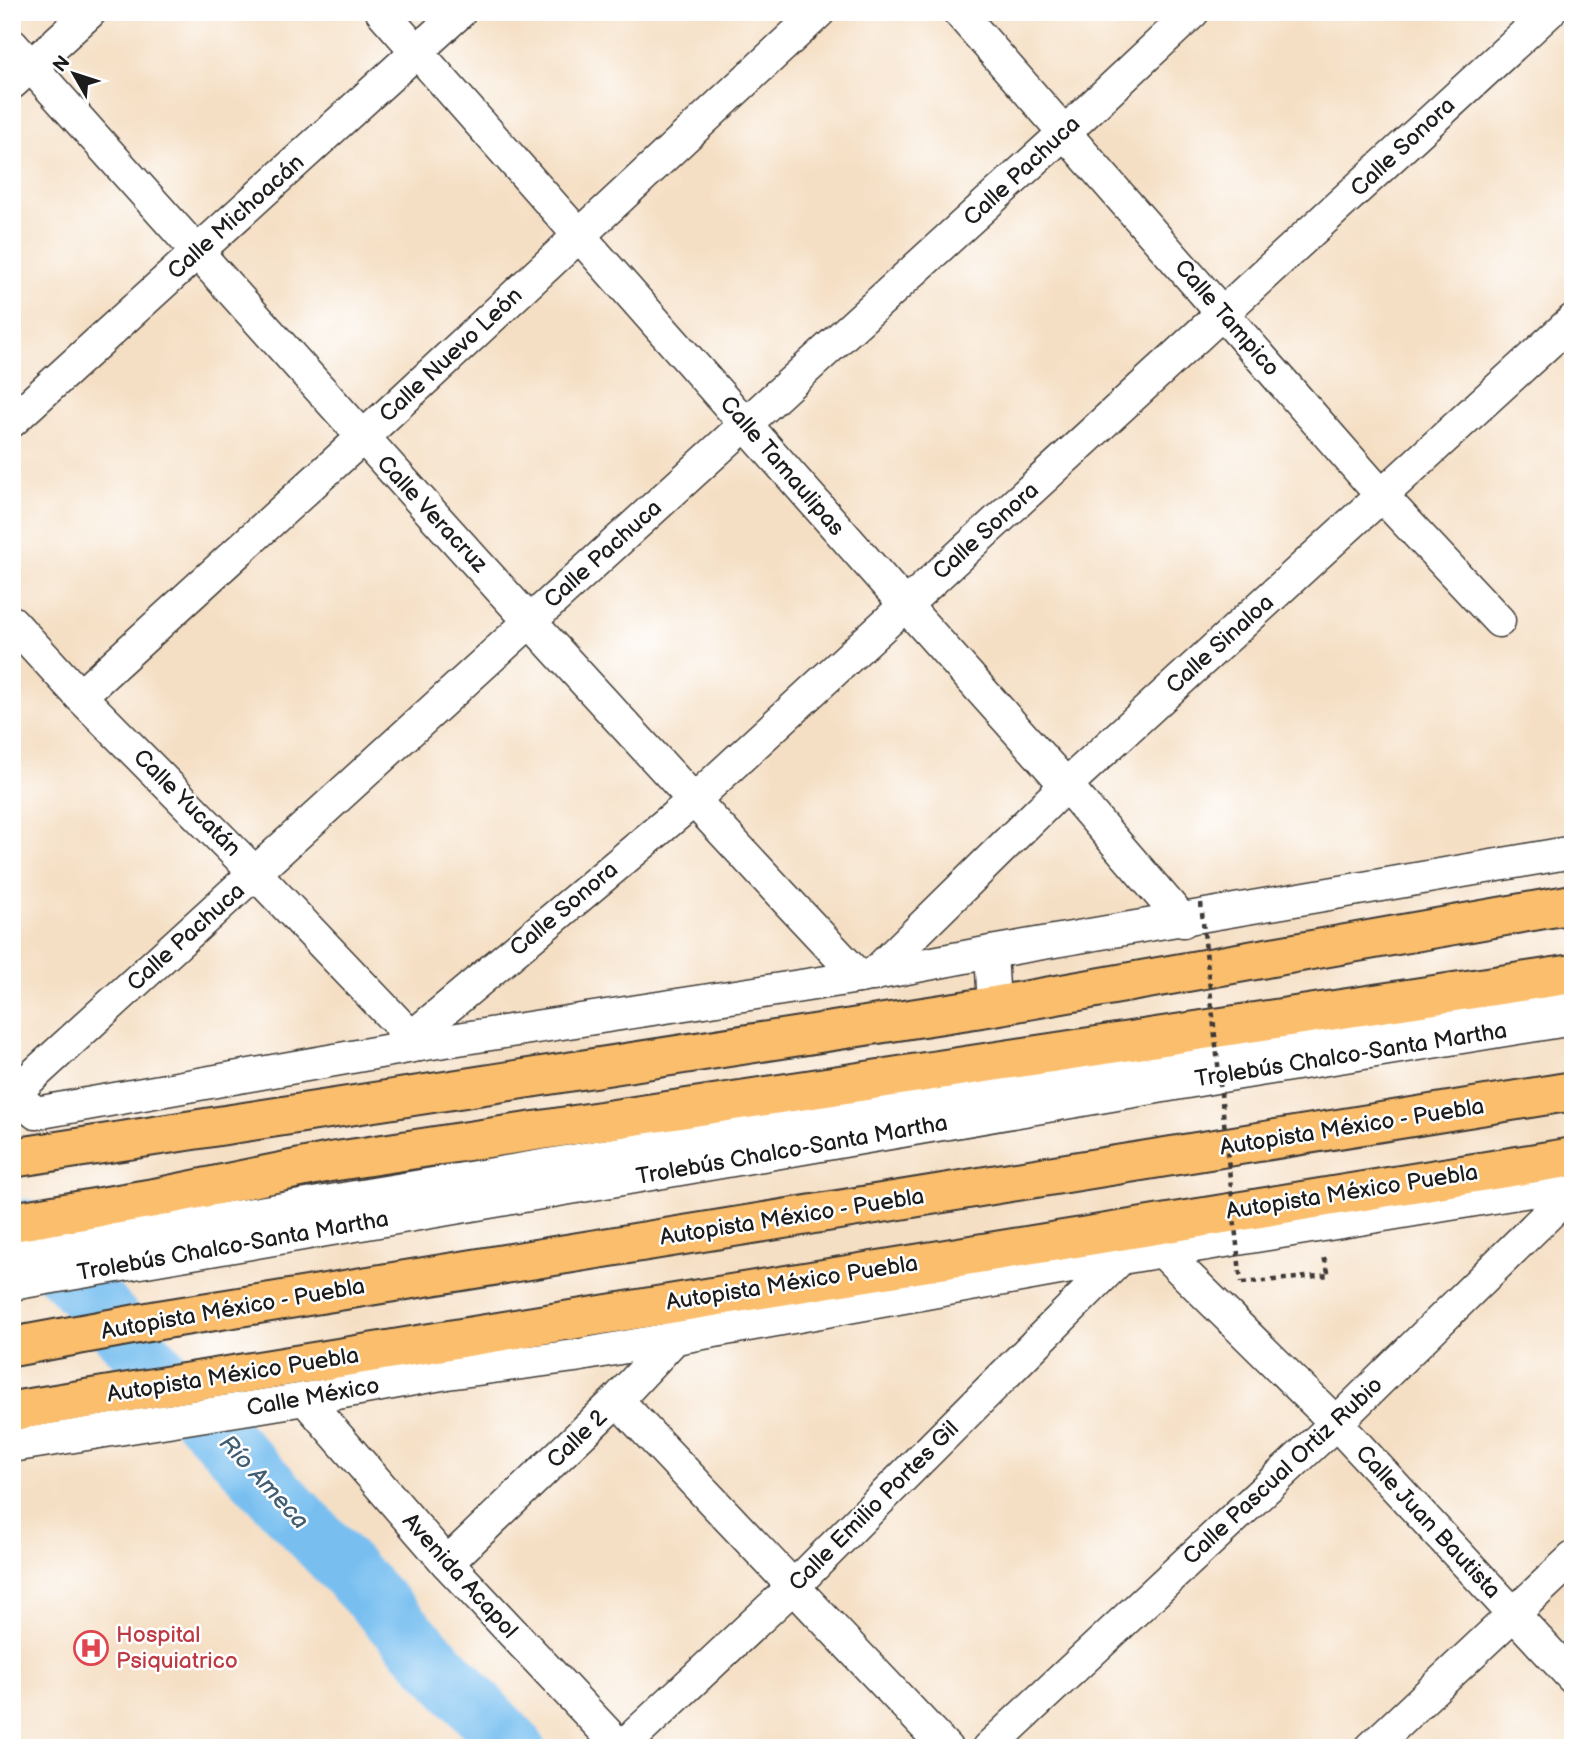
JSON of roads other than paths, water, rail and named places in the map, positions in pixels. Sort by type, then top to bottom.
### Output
[{"type":"highway","points":[[12,1158],[994,1006],[1573,904]]},
{"type":"highway","points":[[12,1222],[159,1213],[330,1162],[1573,974]]},
{"type":"highway","name":"Autopista México - Puebla","points":[[20,1346],[159,1320],[1573,1091]]},
{"type":"highway","name":"Autopista México Puebla","points":[[12,1411],[77,1418],[294,1389],[686,1301],[1573,1157]]},
{"type":"street","points":[[18,65],[90,12]]},
{"type":"street","name":"Calle Tamaulipas","points":[[382,12],[1066,785],[1192,912]]},
{"type":"street","name":"Calle Michoacán","points":[[12,421],[460,12]]},
{"type":"street","name":"Calle Nuevo León","points":[[80,696],[362,438],[819,12]]},
{"type":"street","name":"Calle Tampico","points":[[958,12],[1382,496],[1499,621]]},
{"type":"street","name":"Calle Pachuca","points":[[21,1100],[256,873],[1193,12]]},
{"type":"street","name":"Calle Sonora","points":[[416,1041],[693,801],[1549,12]]},
{"type":"street","name":"Calle Veracruz","points":[[18,65],[198,252],[362,438],[693,801],[866,976]]},
{"type":"street","name":"Calle Sinaloa","points":[[866,976],[1066,785],[1573,320]]},
{"type":"street","name":"Calle Yucatán","points":[[12,622],[80,696],[256,873],[416,1041]]},
{"type":"street","points":[[21,1100],[866,976],[1192,912],[1573,852]]},
{"type":"street","points":[[991,952],[994,1006]]},
{"type":"street","points":[[15,1273],[159,1213],[1573,995]]},
{"type":"street","name":"Trolebús Chalco-Santa Martha","points":[[15,1273],[188,1254],[1183,1083],[1573,1019]]},
{"type":"street","name":"Autopista México Puebla","points":[[447,1373],[575,1356],[1121,1258],[1573,1184]]},
{"type":"street","name":"Calle Pascual Ortiz Rubio","points":[[988,1748],[1336,1423],[1573,1190]]},
{"type":"street","name":"Calle Juan Bautista","points":[[1162,1251],[1336,1423],[1573,1678]]},
{"type":"street","name":"Calle Emilio Portes Gil","points":[[621,1748],[793,1587],[1121,1258]]},
{"type":"street","name":"Calle 2","points":[[447,1563],[617,1400],[674,1339],[686,1301]]},
{"type":"street","name":"Calle México","points":[[294,1389],[447,1373]]},
{"type":"street","name":"Avenida Acapol","points":[[294,1389],[447,1563],[621,1748]]},
{"type":"street","points":[[617,1400],[946,1748]]},
{"type":"street","points":[[12,1446],[77,1418]]},
{"type":"street","points":[[1371,1748],[1573,1558]]},
{"type":"waterway","name":"Río Ameca","points":[[25,1229],[515,1748]]},
{"type":"place","name":"Hospital Psiquiatrico","points":[[91,1648]]}]
